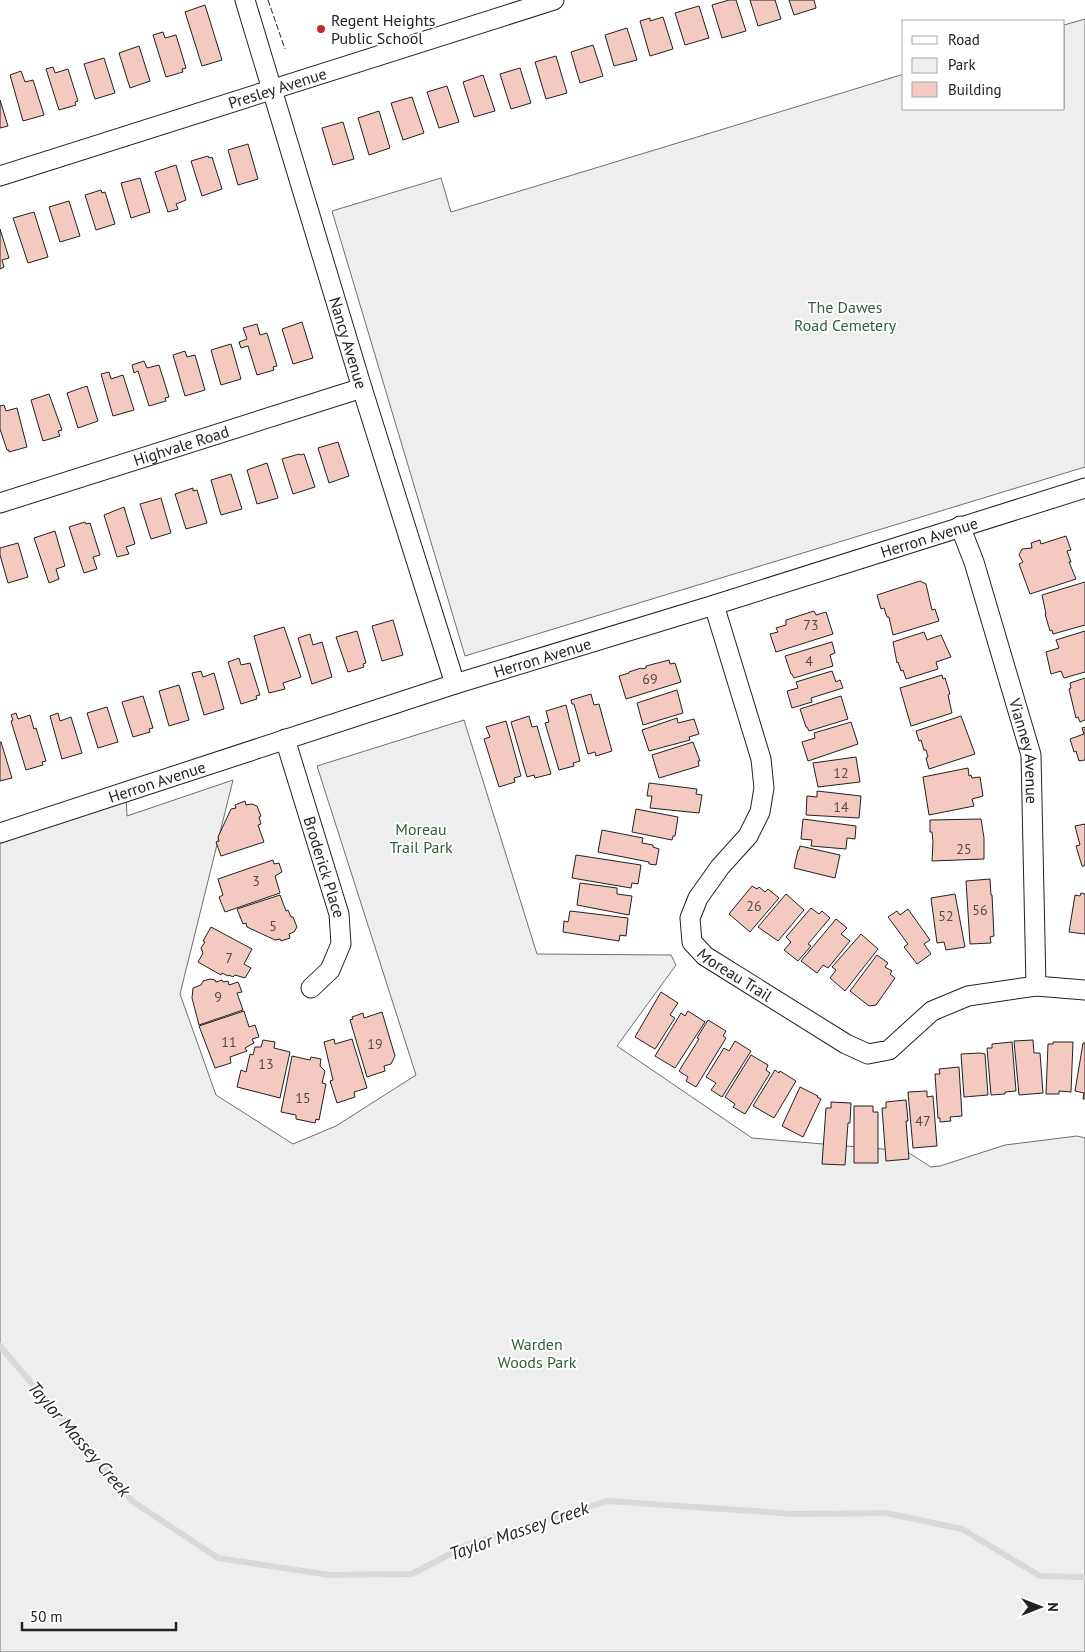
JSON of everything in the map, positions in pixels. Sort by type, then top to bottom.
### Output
[{"type":"street","name":"Nancy Avenue","points":[[246,0],[362,388],[455,684]]},
{"type":"street","name":"Presley Avenue","points":[[0,176],[554,0]]},
{"type":"street","name":"Highvale Road","points":[[0,503],[362,388]]},
{"type":"street","name":"Herron Avenue","points":[[0,833],[455,684],[714,605],[1085,488]]},
{"type":"street","name":"Vianney Avenue","points":[[960,526],[974,562],[1031,755],[1036,986]]},
{"type":"street","name":"Moreau Trail","points":[[714,605],[761,759],[764,788],[760,812],[748,836],[720,867],[698,898],[690,918],[692,942],[705,956],[846,1044],[868,1054],[889,1050],[932,1011],[968,996],[1036,986],[1085,990]]},
{"type":"street","name":"Broderick Place","points":[[285,739],[339,914],[341,944],[330,970],[311,988]]},
{"type":"green space","name":"The Dawes Road Cemetery","points":[[1085,19],[1085,467],[465,656],[332,211],[441,178],[451,212],[902,75],[902,110],[1065,110],[1065,25]]},
{"type":"green space","name":"Warden Woods Park","points":[[464,720],[537,954],[671,955],[676,965],[617,1046],[752,1138],[906,1151],[931,1167],[940,1166],[1005,1145],[1077,1136],[1085,1138],[1085,1652],[0,1652],[0,837],[126,794],[127,816],[233,780],[180,994],[216,1095],[293,1144],[336,1126],[416,1075],[317,766]]},
{"type":"building","points":[[736,0],[746,31],[722,38],[712,5]]},
{"type":"building","points":[[750,0],[775,0],[781,19],[758,26]]},
{"type":"building","points":[[789,0],[814,0],[816,8],[794,15]]},
{"type":"building","points":[[205,5],[222,60],[202,66],[185,12]]},
{"type":"building","points":[[699,6],[709,38],[685,45],[675,13]]},
{"type":"building","points":[[663,17],[673,49],[650,56],[640,21],[650,18],[650,21]]},
{"type":"building","points":[[627,28],[637,60],[614,66],[605,35]]},
{"type":"building","points":[[163,32],[165,38],[176,35],[186,68],[182,69],[183,72],[166,77],[153,35]]},
{"type":"building","points":[[593,45],[603,76],[580,83],[571,52]]},
{"type":"building","points":[[139,46],[150,81],[130,88],[119,53]]},
{"type":"building","points":[[556,56],[567,93],[546,99],[535,62]]},
{"type":"building","points":[[104,58],[115,93],[95,99],[84,64]]},
{"type":"building","points":[[53,67],[55,73],[68,69],[78,101],[75,102],[76,105],[59,110],[46,69]]},
{"type":"building","points":[[520,68],[531,103],[511,109],[500,74]]},
{"type":"building","points":[[21,71],[25,82],[33,80],[44,115],[23,121],[10,75]]},
{"type":"building","points":[[483,75],[495,111],[474,117],[463,82]]},
{"type":"building","points":[[447,86],[459,122],[439,128],[427,92]]},
{"type":"building","points":[[412,97],[424,133],[403,140],[391,103]]},
{"type":"building","points":[[0,100],[8,126],[0,128]]},
{"type":"building","points":[[379,111],[390,148],[369,155],[358,118]]},
{"type":"building","points":[[343,122],[354,159],[333,165],[322,128]]},
{"type":"building","points":[[248,144],[258,179],[238,185],[228,150]]},
{"type":"building","points":[[208,156],[209,158],[212,157],[222,189],[202,196],[191,161]]},
{"type":"building","points":[[176,165],[186,200],[176,204],[178,209],[168,212],[155,172]]},
{"type":"building","points":[[140,178],[150,212],[131,218],[121,183]]},
{"type":"building","points":[[101,190],[102,193],[105,192],[115,224],[96,230],[85,195]]},
{"type":"building","points":[[69,201],[80,236],[60,242],[49,207]]},
{"type":"building","points":[[34,212],[48,257],[28,263],[13,218]]},
{"type":"building","points":[[0,229],[9,258],[2,260],[4,267],[0,269]]},
{"type":"building","points":[[302,322],[313,358],[293,364],[282,329]]},
{"type":"building","points":[[257,324],[260,335],[267,333],[277,366],[273,367],[274,370],[257,375],[248,346],[241,348],[239,342],[247,339],[243,328]]},
{"type":"building","points":[[231,344],[241,379],[221,385],[211,350]]},
{"type":"building","points":[[185,351],[187,357],[195,355],[205,390],[185,396],[173,355]]},
{"type":"building","points":[[144,361],[147,368],[159,365],[169,397],[165,398],[166,401],[149,406],[138,371],[134,373],[132,365]]},
{"type":"building","points":[[109,372],[111,379],[123,375],[134,410],[113,416],[101,374]]},
{"type":"building","points":[[87,386],[98,421],[78,428],[67,393]]},
{"type":"building","points":[[49,394],[62,430],[58,431],[60,436],[43,441],[31,400]]},
{"type":"building","points":[[4,405],[6,411],[17,408],[27,447],[9,452],[7,450],[0,429],[0,406]]},
{"type":"building","points":[[338,442],[349,476],[329,483],[318,448]]},
{"type":"building","points":[[304,454],[315,487],[293,494],[282,459]]},
{"type":"building","points":[[267,463],[278,498],[257,504],[247,470]]},
{"type":"building","points":[[231,474],[242,509],[221,515],[211,480]]},
{"type":"building","points":[[193,488],[193,491],[197,490],[207,523],[186,529],[175,494]]},
{"type":"building","points":[[161,498],[171,533],[151,539],[140,504]]},
{"type":"building","points":[[124,507],[135,544],[126,547],[129,554],[117,557],[104,515]]},
{"type":"building","points":[[85,522],[86,524],[90,523],[100,555],[93,557],[97,569],[84,573],[69,527]]},
{"type":"building","points":[[55,531],[65,566],[56,569],[59,579],[49,583],[34,538]]},
{"type":"building","points":[[1066,536],[1071,550],[1067,551],[1071,562],[1069,562],[1076,579],[1030,594],[1019,564],[1023,562],[1019,555],[1022,549],[1032,548],[1031,543],[1040,540],[1041,544]]},
{"type":"building","points":[[18,543],[28,577],[8,583],[0,555],[0,548]]},
{"type":"building","points":[[920,581],[926,584],[932,610],[935,609],[939,621],[893,635],[889,617],[887,617],[884,608],[881,609],[877,595]]},
{"type":"building","points":[[1085,582],[1085,625],[1053,634],[1052,630],[1050,631],[1045,614],[1042,595]]},
{"type":"building","points":[[814,611],[816,615],[826,612],[833,634],[776,652],[770,634],[778,632],[776,628],[786,625],[786,620]]},
{"type":"building","points":[[393,620],[403,655],[382,661],[372,626]]},
{"type":"building","points":[[284,627],[301,677],[283,683],[285,689],[269,693],[254,636]]},
{"type":"building","points":[[357,631],[366,663],[363,664],[364,667],[348,672],[336,637]]},
{"type":"building","points":[[1085,631],[1085,672],[1064,678],[1061,671],[1051,674],[1046,652],[1059,648],[1056,640]]},
{"type":"building","points":[[924,632],[927,640],[941,635],[951,657],[936,662],[938,669],[906,679],[903,670],[901,671],[897,663],[893,642]]},
{"type":"building","points":[[310,634],[313,645],[322,642],[332,677],[312,684],[298,638]]},
{"type":"building","points":[[832,642],[835,653],[830,655],[833,666],[794,678],[785,656]]},
{"type":"building","points":[[239,658],[241,665],[250,663],[260,695],[256,696],[257,699],[241,704],[228,662]]},
{"type":"building","points":[[669,660],[670,664],[675,663],[681,682],[626,699],[619,676]]},
{"type":"building","points":[[201,671],[203,677],[214,673],[224,709],[204,715],[192,673]]},
{"type":"building","points":[[832,671],[836,682],[840,680],[843,688],[811,698],[812,702],[792,708],[787,691],[798,688],[796,682]]},
{"type":"building","points":[[942,675],[943,679],[945,678],[950,694],[948,695],[952,713],[911,726],[900,688]]},
{"type":"building","points":[[1085,678],[1085,720],[1080,722],[1078,717],[1076,718],[1069,689],[1071,688],[1070,683]]},
{"type":"building","points":[[179,685],[189,720],[169,726],[159,691]]},
{"type":"building","points":[[677,690],[683,713],[643,725],[637,703]]},
{"type":"building","points":[[591,694],[594,705],[599,704],[612,751],[596,756],[595,752],[588,754],[574,704],[572,704],[571,700]]},
{"type":"building","points":[[143,696],[153,728],[149,729],[150,732],[133,737],[122,702]]},
{"type":"building","points":[[841,696],[848,719],[809,731],[800,709]]},
{"type":"building","points":[[566,705],[580,761],[573,763],[574,766],[559,770],[545,723],[549,722],[546,711]]},
{"type":"building","points":[[107,707],[118,742],[98,748],[87,713]]},
{"type":"building","points":[[16,713],[18,719],[30,715],[46,761],[42,762],[43,765],[26,770],[11,721],[13,720],[11,715]]},
{"type":"building","points":[[58,713],[60,721],[71,717],[82,753],[62,759],[50,716]]},
{"type":"building","points":[[529,716],[532,727],[537,726],[551,774],[535,778],[534,775],[527,777],[511,722]]},
{"type":"building","points":[[961,716],[975,754],[929,769],[926,750],[924,750],[921,740],[919,741],[916,731]]},
{"type":"building","points":[[677,718],[678,723],[694,719],[699,734],[689,737],[690,740],[649,751],[642,730]]},
{"type":"building","points":[[506,721],[521,776],[514,778],[515,782],[499,787],[484,739],[490,737],[486,727]]},
{"type":"building","points":[[851,722],[858,744],[808,761],[802,742],[815,738],[814,733]]},
{"type":"building","points":[[1085,727],[1085,760],[1079,761],[1070,739],[1084,734],[1082,728]]},
{"type":"building","points":[[0,742],[12,778],[0,781]]},
{"type":"building","points":[[693,742],[700,761],[698,761],[699,766],[659,778],[652,755]]},
{"type":"building","points":[[856,757],[860,782],[818,787],[813,763]]},
{"type":"building","points":[[968,768],[969,776],[971,775],[972,778],[980,777],[983,796],[972,799],[974,806],[929,815],[923,777]]},
{"type":"building","points":[[649,783],[697,789],[696,794],[702,795],[699,813],[650,808],[652,796],[647,796]]},
{"type":"building","points":[[817,791],[861,796],[859,818],[806,815],[807,796],[817,797]]},
{"type":"building","points":[[245,801],[246,805],[252,804],[257,806],[261,816],[259,817],[261,824],[258,825],[264,842],[221,856],[216,842],[219,841],[218,837],[231,809],[236,808],[235,805]]},
{"type":"building","points":[[636,809],[678,817],[675,836],[673,836],[672,840],[632,832]]},
{"type":"building","points":[[803,819],[856,826],[855,839],[847,838],[846,849],[811,846],[812,840],[801,839]]},
{"type":"building","points":[[981,819],[984,838],[984,859],[932,861],[933,842],[932,832],[930,832],[930,820]]},
{"type":"building","points":[[1085,824],[1085,866],[1082,866],[1076,846],[1080,845],[1075,826]]},
{"type":"building","points":[[602,830],[643,838],[642,843],[653,845],[653,847],[659,849],[656,865],[598,852]]},
{"type":"building","points":[[800,846],[840,855],[835,878],[794,868]]},
{"type":"building","points":[[576,855],[641,865],[638,884],[632,883],[631,888],[572,878]]},
{"type":"building","points":[[273,860],[274,864],[279,863],[282,872],[275,876],[280,893],[225,912],[219,897],[223,895],[218,879]]},
{"type":"building","points":[[990,879],[994,936],[990,937],[991,943],[970,944],[966,881]]},
{"type":"building","points":[[580,883],[617,888],[617,894],[632,896],[629,915],[577,905]]},
{"type":"building","points":[[752,886],[757,889],[759,887],[765,892],[768,889],[779,898],[750,932],[729,914]]},
{"type":"building","points":[[1081,893],[1085,894],[1085,934],[1069,932],[1075,895],[1080,896]]},
{"type":"building","points":[[786,894],[804,910],[778,941],[758,927]]},
{"type":"building","points":[[955,894],[965,947],[946,950],[944,942],[937,943],[931,898]]},
{"type":"building","points":[[280,895],[286,911],[288,910],[291,917],[293,917],[297,927],[294,932],[289,934],[290,938],[281,941],[280,939],[275,940],[247,927],[246,923],[243,924],[237,909]]},
{"type":"building","points":[[811,908],[819,914],[822,911],[830,918],[808,944],[811,946],[798,961],[784,950],[791,942],[786,937]]},
{"type":"building","points":[[908,909],[930,940],[924,944],[931,954],[917,964],[904,947],[908,944],[888,917],[897,911],[900,915]]},
{"type":"building","points":[[570,911],[628,918],[626,936],[620,935],[619,941],[563,932],[564,921],[568,922]]},
{"type":"building","points":[[836,919],[847,928],[841,934],[850,941],[828,968],[823,965],[817,973],[801,961]]},
{"type":"building","points":[[211,927],[252,949],[244,964],[251,968],[245,978],[235,975],[233,977],[228,976],[222,973],[221,975],[198,962],[203,953],[201,948],[205,942],[203,941]]},
{"type":"building","points":[[861,934],[878,949],[845,991],[830,978],[836,970],[832,967]]},
{"type":"building","points":[[877,955],[888,963],[885,967],[892,971],[890,974],[895,978],[876,1005],[869,1006],[850,991]]},
{"type":"building","points":[[210,979],[216,982],[228,981],[229,985],[238,982],[242,992],[237,993],[243,1010],[199,1025],[192,998],[193,988],[201,985],[203,981]]},
{"type":"building","points":[[661,992],[678,1003],[670,1015],[675,1018],[655,1049],[635,1037]]},
{"type":"building","points":[[244,1011],[249,1027],[255,1025],[259,1037],[252,1039],[254,1043],[245,1048],[247,1051],[230,1057],[231,1063],[215,1068],[199,1026]]},
{"type":"building","points":[[688,1011],[705,1022],[675,1068],[655,1056],[681,1013],[685,1016]]},
{"type":"building","points":[[382,1012],[395,1056],[391,1064],[384,1066],[385,1071],[367,1077],[350,1020],[353,1019],[352,1017],[363,1013],[364,1018]]},
{"type":"building","points":[[708,1020],[726,1031],[723,1036],[726,1038],[696,1087],[686,1081],[688,1077],[679,1071],[699,1039],[697,1038]]},
{"type":"building","points":[[334,1039],[335,1044],[352,1039],[367,1088],[354,1092],[355,1097],[337,1103],[330,1081],[333,1080],[324,1042]]},
{"type":"building","points":[[263,1040],[275,1042],[274,1048],[290,1052],[280,1098],[237,1087],[241,1070],[246,1072],[250,1054],[253,1055],[255,1047],[261,1047]]},
{"type":"building","points":[[1033,1040],[1034,1053],[1040,1053],[1043,1093],[1019,1095],[1014,1041]]},
{"type":"building","points":[[735,1041],[751,1051],[722,1097],[711,1090],[716,1083],[706,1077],[724,1048],[729,1051]]},
{"type":"building","points":[[1012,1042],[1016,1091],[991,1095],[987,1048],[992,1048],[992,1044]]},
{"type":"building","points":[[1053,1042],[1073,1042],[1071,1092],[1059,1091],[1059,1094],[1046,1094],[1048,1044],[1053,1044]]},
{"type":"building","points":[[1083,1043],[1085,1043],[1085,1099],[1083,1099],[1084,1093],[1075,1091]]},
{"type":"building","points":[[961,1054],[985,1054],[988,1095],[964,1097]]},
{"type":"building","points":[[751,1055],[768,1065],[766,1070],[770,1073],[745,1114],[733,1107],[735,1104],[725,1097]]},
{"type":"building","points":[[292,1056],[310,1060],[311,1057],[321,1059],[320,1066],[325,1071],[322,1083],[326,1084],[319,1120],[316,1119],[315,1123],[296,1119],[296,1115],[281,1112]]},
{"type":"building","points":[[959,1067],[962,1116],[950,1117],[951,1121],[940,1122],[940,1118],[938,1118],[935,1074],[940,1074],[939,1069]]},
{"type":"building","points":[[775,1070],[796,1081],[774,1118],[753,1106]]},
{"type":"building","points":[[800,1087],[821,1099],[803,1137],[782,1126]]},
{"type":"building","points":[[927,1091],[927,1097],[933,1096],[937,1146],[913,1148],[908,1092]]},
{"type":"building","points":[[906,1100],[909,1159],[886,1161],[882,1108],[886,1108],[886,1102]]},
{"type":"building","points":[[831,1102],[851,1103],[845,1165],[822,1164],[826,1108],[831,1108]]},
{"type":"building","points":[[854,1106],[873,1106],[873,1112],[878,1112],[878,1163],[854,1163]]},
{"type":"waterway","name":"Taylor Massey Creek","points":[[0,1346],[132,1501],[218,1558],[330,1575],[412,1574],[467,1545],[607,1501],[795,1514],[886,1513],[962,1529],[1040,1576],[1085,1577]]},
{"type":"fence","points":[[268,0],[285,49]]},
{"type":"place","name":"Regent Heights Public School","points":[[321,29]]},
{"type":"park label","name":"Moreau Trail Park","points":[[421,838]]}]
